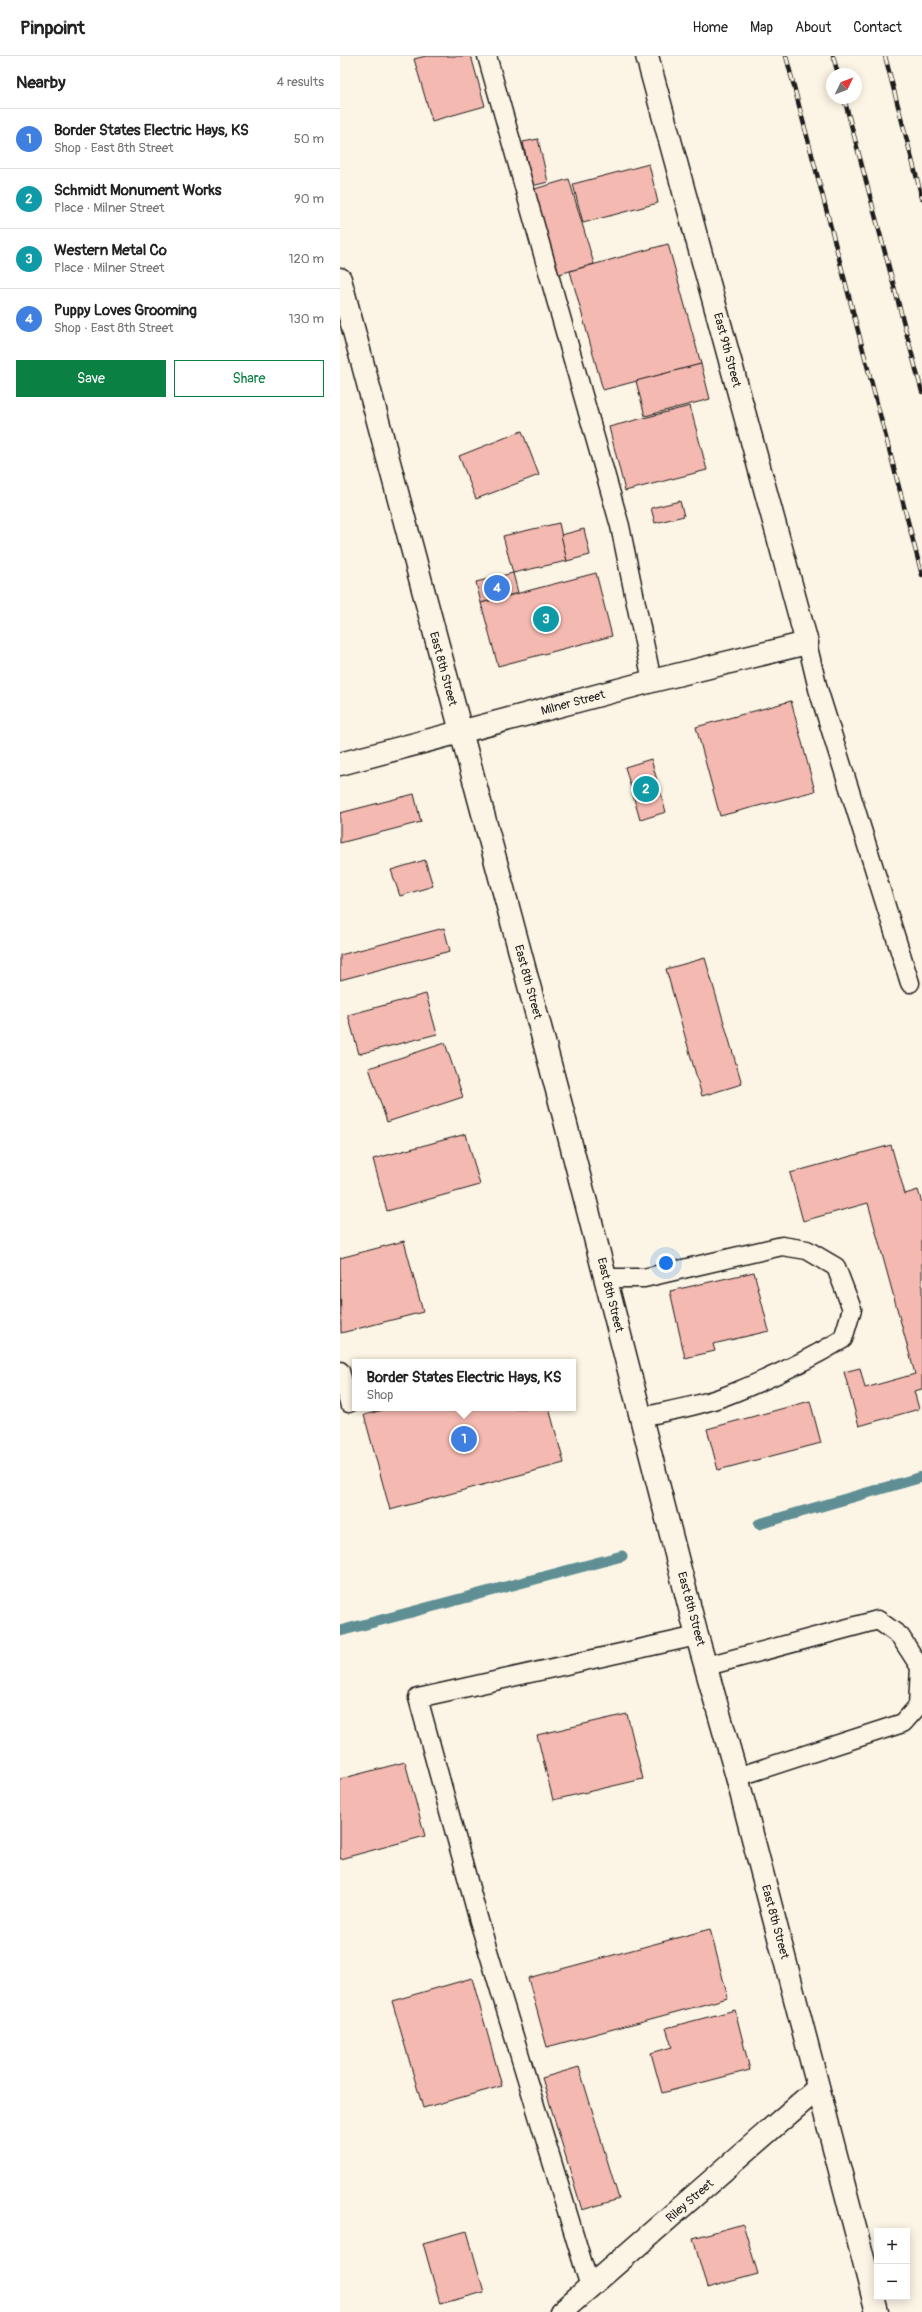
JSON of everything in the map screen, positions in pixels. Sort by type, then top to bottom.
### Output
[{"type":"main road","name":"East 9th Street","points":[[647,56],[807,643]]},
{"type":"main road","name":"East 8th Street","points":[[340,279],[606,1278],[697,1636],[707,1666],[737,1777],[877,2312]]},
{"type":"main road","name":"Milner Street","points":[[340,764],[652,681],[807,643]]},
{"type":"main road","name":"Riley Street","points":[[561,2312],[818,2088]]},
{"type":"lane","points":[[487,56],[620,526],[652,681]]},
{"type":"lane","points":[[807,643],[818,689],[910,983]]},
{"type":"lane","points":[[606,1278],[644,1278],[782,1246],[807,1250],[836,1267],[852,1309],[843,1340],[815,1356],[732,1394],[685,1408],[641,1417]]},
{"type":"lane","points":[[340,1371],[349,1403]]},
{"type":"lane","points":[[707,1666],[878,1620],[900,1636],[920,1667],[918,1706],[902,1723],[737,1777]]},
{"type":"lane","points":[[590,2287],[479,1921],[418,1698],[697,1636]]},
{"type":"building","points":[[426,56],[471,56],[485,106],[432,121],[414,59]]},
{"type":"building","points":[[538,139],[548,182],[532,186],[523,142]]},
{"type":"building","points":[[649,164],[658,203],[583,223],[573,184]]},
{"type":"building","points":[[569,179],[594,264],[556,275],[531,190]]},
{"type":"building","points":[[668,244],[701,364],[603,390],[570,271]]},
{"type":"building","points":[[701,364],[710,399],[645,416],[636,381]]},
{"type":"building","points":[[690,406],[707,470],[625,491],[609,427]]},
{"type":"building","points":[[522,431],[539,475],[476,499],[459,456]]},
{"type":"building","points":[[680,501],[684,516],[655,523],[651,508]]},
{"type":"building","points":[[559,523],[567,561],[513,573],[503,536]]},
{"type":"building","points":[[584,529],[590,555],[567,561],[561,535]]},
{"type":"building","points":[[513,573],[518,593],[481,603],[476,582]]},
{"type":"building","points":[[596,573],[612,636],[498,666],[481,603]]},
{"type":"building","points":[[791,701],[815,791],[720,816],[696,727]]},
{"type":"building","points":[[651,759],[666,812],[640,820],[625,767]]},
{"type":"building","points":[[414,794],[421,822],[340,843],[340,813]]},
{"type":"building","points":[[425,860],[433,886],[400,896],[391,870]]},
{"type":"building","points":[[444,928],[450,951],[340,980],[340,955]]},
{"type":"building","points":[[705,958],[742,1084],[702,1096],[666,969]]},
{"type":"building","points":[[426,994],[437,1034],[359,1054],[348,1015]]},
{"type":"building","points":[[445,1043],[463,1097],[387,1122],[369,1068]]},
{"type":"building","points":[[466,1134],[480,1185],[387,1211],[373,1159]]},
{"type":"building","points":[[891,1145],[905,1194],[918,1190],[922,1203],[922,1389],[914,1391],[919,1409],[859,1426],[844,1372],[860,1368],[865,1388],[915,1374],[868,1203],[803,1221],[790,1173]]},
{"type":"building","points":[[404,1241],[423,1312],[341,1333],[340,1258]]},
{"type":"building","points":[[754,1272],[769,1331],[713,1344],[715,1351],[685,1358],[670,1291]]},
{"type":"building","points":[[810,1401],[821,1443],[718,1470],[707,1429]]},
{"type":"building","points":[[379,1411],[550,1411],[564,1463],[390,1510],[364,1415]]},
{"type":"building","points":[[627,1714],[643,1779],[553,1800],[537,1735]]},
{"type":"building","points":[[405,1762],[425,1836],[340,1859],[340,1779]]},
{"type":"building","points":[[710,1929],[728,1998],[547,2047],[528,1978]]},
{"type":"building","points":[[472,1978],[502,2086],[423,2108],[392,2001]]},
{"type":"building","points":[[735,2010],[750,2070],[662,2093],[651,2053],[672,2047],[666,2028]]},
{"type":"building","points":[[579,2067],[619,2199],[582,2210],[542,2078]]},
{"type":"building","points":[[743,2224],[758,2274],[707,2288],[693,2238]]},
{"type":"building","points":[[467,2231],[484,2292],[440,2304],[423,2243]]},
{"type":"waterway","points":[[759,1524],[922,1477]]},
{"type":"waterway","points":[[340,1631],[622,1556]]},
{"type":"railway","points":[[786,56],[922,575]]},
{"type":"railway","points":[[833,56],[836,68]]},
{"type":"railway","points":[[885,56],[922,198]]},
{"type":"railway","points":[[846,104],[922,392]]},
{"type":"place","name":"Puppy Loves Grooming","points":[[497,588]]},
{"type":"place","name":"Western Metal Co","points":[[546,619]]},
{"type":"place","name":"Schmidt Monument Works","points":[[646,789]]},
{"type":"place","name":"Border States Electric Hays, KS","points":[[464,1439]]}]
